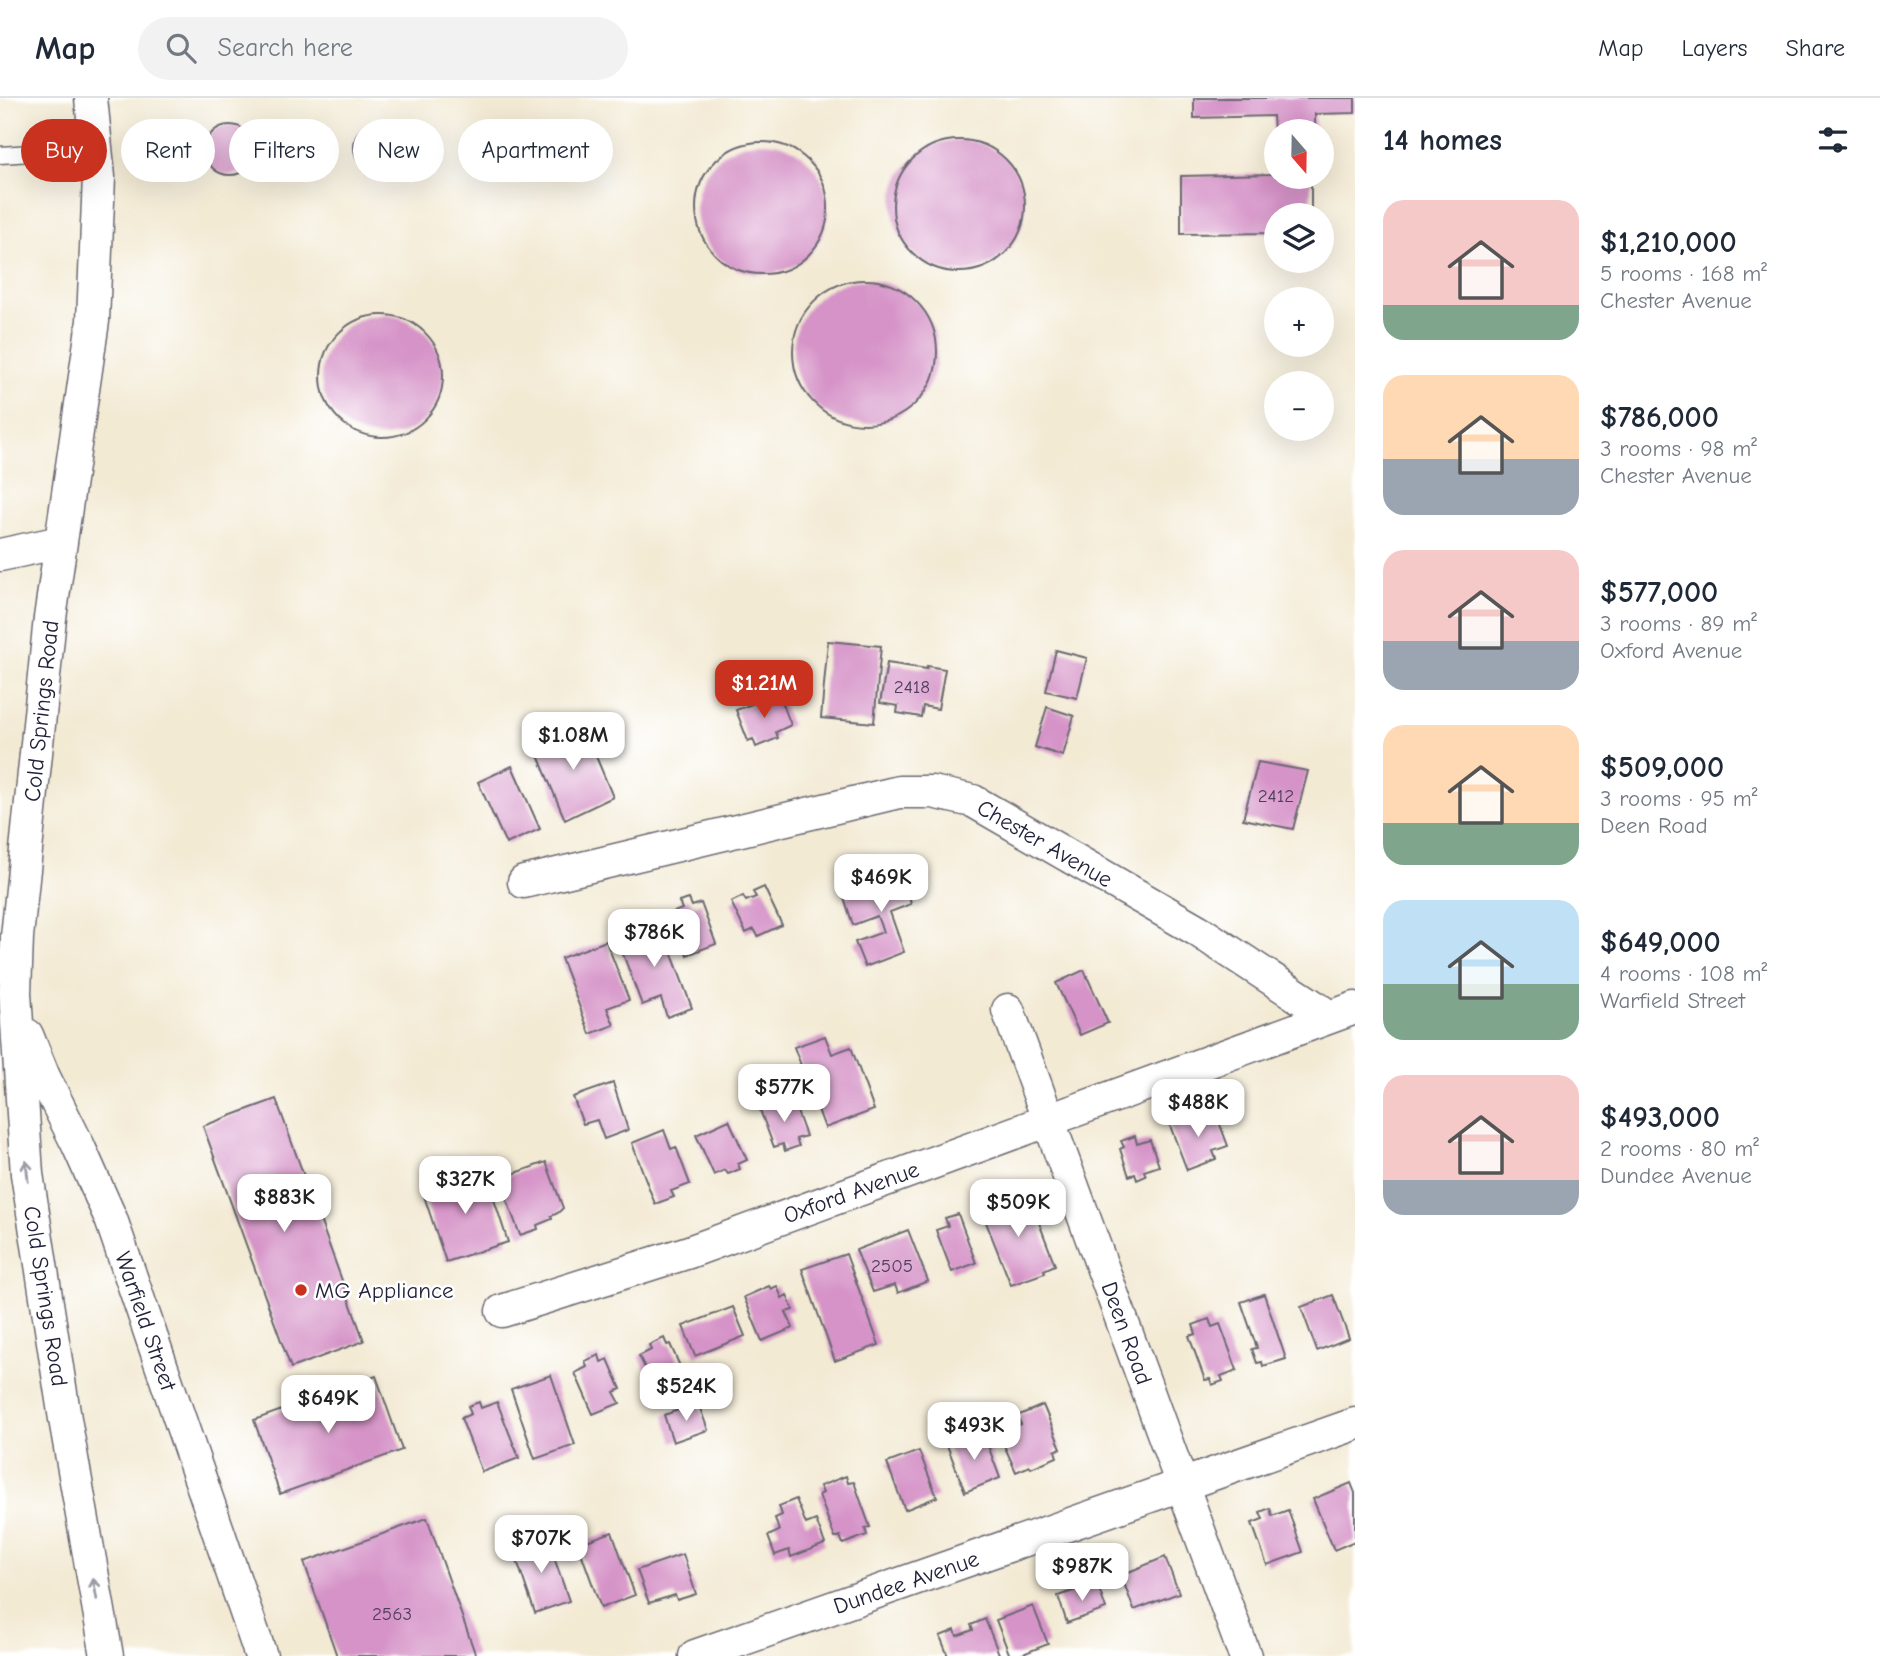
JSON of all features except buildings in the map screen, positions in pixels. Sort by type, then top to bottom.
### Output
[{"type":"street","name":"Cold Springs Road","points":[[91,98],[93,119]]},
{"type":"street","name":"Cold Springs Road","points":[[99,182],[93,321],[50,618],[17,937],[15,993],[27,1174],[65,1419],[107,1656]]},
{"type":"street","points":[[0,555],[61,542]]},
{"type":"street","name":"Chester Avenue","points":[[524,883],[899,792],[932,792],[974,801],[1343,1012]]},
{"type":"street","name":"Warfield Street","points":[[15,993],[31,1046],[44,1077],[111,1219],[261,1656]]},
{"type":"street","name":"Deen Road","points":[[1008,1010],[1245,1656]]},
{"type":"street","name":"Oxford Avenue","points":[[502,1311],[688,1252],[1343,1012]]},
{"type":"street","name":"Dundee Avenue","points":[[695,1656],[1355,1424]]},
{"type":"lane","points":[[0,155],[21,154]]},
{"type":"place","name":"MG Appliance","points":[[301,1290]]}]
